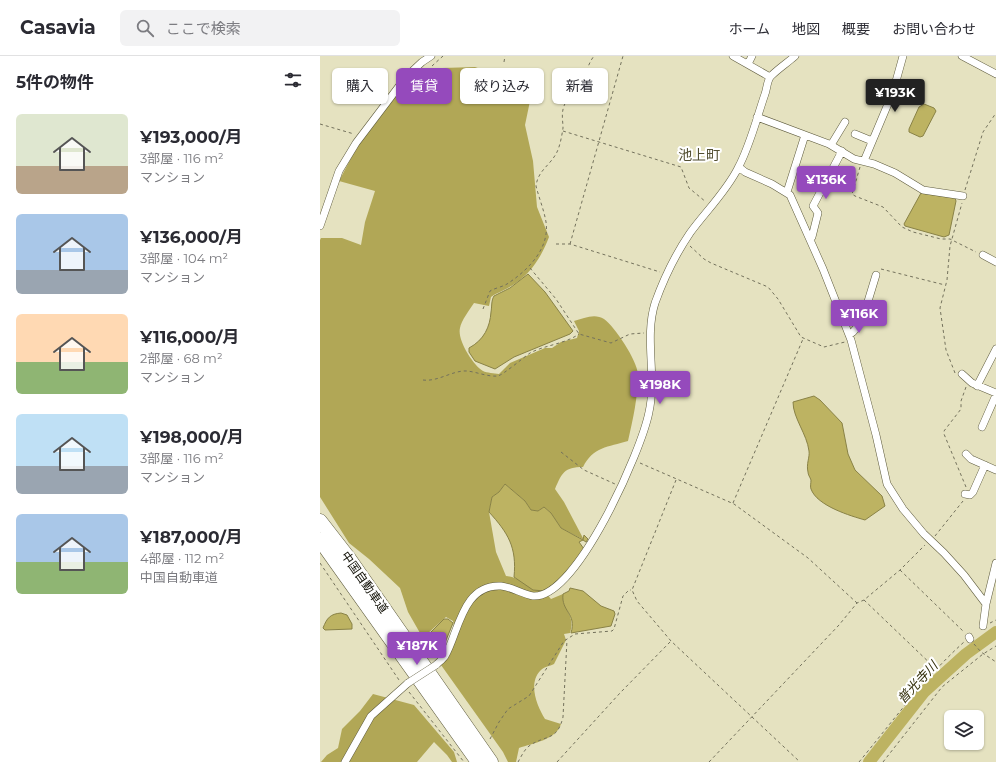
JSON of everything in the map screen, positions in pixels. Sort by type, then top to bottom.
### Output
[{"type":"highway","name":"中国自動車道","points":[[320,521],[348,557],[491,762]]},
{"type":"highway","name":"中国自動車道","points":[[320,540],[478,762]]},
{"type":"street","points":[[320,226],[339,171],[360,137],[406,77],[431,56]]},
{"type":"street","points":[[733,56],[770,77]]},
{"type":"street","points":[[748,64],[752,56]]},
{"type":"street","points":[[344,762],[371,716],[406,684],[436,665],[445,656],[460,616],[477,593],[491,586],[502,586],[528,595],[538,596],[545,594],[560,584],[571,573],[589,547],[634,460],[644,434],[651,402],[652,315],[666,274],[685,242],[739,167],[770,77],[795,56]]},
{"type":"street","points":[[863,161],[893,92],[903,56]]},
{"type":"street","points":[[962,56],[996,74]]},
{"type":"street","points":[[757,117],[831,145],[854,159],[895,173],[923,190],[964,196]]},
{"type":"street","points":[[831,145],[845,122]]},
{"type":"street","points":[[855,134],[872,141]]},
{"type":"street","points":[[787,192],[805,135]]},
{"type":"street","points":[[810,239],[812,237],[818,213],[812,206],[842,151]]},
{"type":"street","points":[[739,167],[787,192],[810,239],[850,337],[876,435],[887,484],[903,509],[930,540],[964,575],[986,604]]},
{"type":"street","points":[[982,255],[996,262]]},
{"type":"street","points":[[850,337],[862,321],[876,275]]},
{"type":"street","points":[[977,386],[996,349]]},
{"type":"street","points":[[959,374],[977,386],[996,394],[993,412],[982,427]]},
{"type":"street","points":[[966,454],[971,459],[996,470]]},
{"type":"street","points":[[965,494],[970,495],[973,492],[985,465]]},
{"type":"street","points":[[983,626],[986,604],[996,563]]},
{"type":"path","points":[[432,66],[443,56]]},
{"type":"path","points":[[504,62],[505,56]]},
{"type":"path","points":[[484,309],[490,291],[506,284],[529,267],[542,247],[546,235],[546,222],[536,181],[538,175],[557,152],[562,131],[564,106],[567,99],[581,84],[594,56]]},
{"type":"path","points":[[570,244],[623,56]]},
{"type":"path","points":[[959,374],[953,371],[946,350],[940,308],[946,285],[952,240],[964,196],[983,132],[996,112]]},
{"type":"path","points":[[320,124],[349,132],[360,137]]},
{"type":"path","points":[[562,131],[681,167],[689,188],[711,206]]},
{"type":"path","points":[[863,161],[852,194],[854,196],[883,207],[902,227],[913,232],[941,239],[952,240],[982,255]]},
{"type":"path","points":[[685,242],[704,259],[711,263],[768,287],[778,299],[803,339],[824,348],[850,337]]},
{"type":"path","points":[[556,244],[570,244],[666,274]]},
{"type":"path","points":[[529,267],[556,300],[579,334],[611,343],[630,334],[651,333]]},
{"type":"path","points":[[876,275],[879,269],[882,268],[946,285]]},
{"type":"path","points":[[423,380],[431,381],[466,371],[496,376],[504,373],[508,368],[531,353],[568,340],[579,334]]},
{"type":"path","points":[[733,503],[803,339]]},
{"type":"path","points":[[709,762],[839,625],[857,603],[864,600],[900,570],[937,535],[964,500],[966,489],[965,483],[944,431],[961,409],[961,401],[967,386]]},
{"type":"path","points":[[561,452],[584,470],[620,487]]},
{"type":"path","points":[[634,460],[676,480],[700,488],[733,503],[808,558],[857,603]]},
{"type":"path","points":[[490,739],[498,722],[508,709],[529,696],[556,651],[567,639],[575,634],[612,631],[614,629],[623,596],[629,590],[632,590],[676,480]]},
{"type":"path","points":[[320,563],[406,684],[464,762]]},
{"type":"path","points":[[900,570],[970,638],[983,654],[996,662]]},
{"type":"path","points":[[632,590],[637,601],[671,640],[800,762]]},
{"type":"path","points":[[864,600],[936,669]]},
{"type":"path","points":[[983,626],[996,620]]},
{"type":"path","points":[[859,762],[916,691],[936,669],[970,638]]},
{"type":"path","points":[[518,762],[527,747],[553,735],[561,729],[567,639]]},
{"type":"path","points":[[557,762],[671,640]]},
{"type":"path","points":[[883,762],[942,687],[983,654],[996,646]]},
{"type":"shaded area","points":[[475,67],[478,68],[460,68],[460,104],[529,104],[525,125],[533,161],[537,207],[549,237],[538,260],[522,278],[508,288],[491,297],[489,306],[474,303],[460,328],[461,339],[467,352],[483,371],[499,374],[510,363],[545,348],[552,348],[561,342],[577,338],[579,331],[574,321],[597,316],[609,323],[619,336],[634,361],[638,374],[636,400],[628,441],[602,449],[591,455],[583,467],[572,468],[564,472],[555,489],[564,502],[584,540],[561,528],[551,513],[544,507],[538,511],[531,510],[525,501],[505,484],[499,492],[492,497],[489,512],[496,552],[506,576],[517,579],[538,590],[544,591],[551,599],[563,594],[563,600],[571,621],[570,633],[564,634],[566,640],[554,664],[541,670],[536,676],[534,688],[539,708],[545,719],[561,724],[554,734],[549,737],[519,748],[516,762],[508,762],[503,752],[441,665],[456,638],[453,621],[446,617],[426,635],[420,633],[408,612],[400,588],[369,559],[349,543],[320,497],[320,240],[321,238],[342,238],[361,245],[365,222],[375,191],[339,181],[358,145],[381,113],[396,96],[396,104],[452,104],[452,68],[442,68]]},
{"type":"shaded area","points":[[924,104],[934,108],[936,111],[923,136],[920,137],[909,132],[909,129],[919,107]]},
{"type":"shaded area","points":[[921,193],[955,198],[956,201],[949,235],[944,237],[905,226],[904,224]]},
{"type":"shaded area","points":[[528,274],[545,292],[573,331],[570,334],[514,357],[495,369],[475,361],[469,352],[469,348],[479,341],[488,328],[492,300],[494,296],[510,288]]},
{"type":"shaded area","points":[[814,396],[820,400],[842,423],[848,454],[855,470],[882,496],[885,506],[865,520],[843,513],[827,505],[814,495],[811,489],[811,480],[808,474],[808,445],[795,414],[793,402]]},
{"type":"shaded area","points":[[505,484],[525,501],[531,510],[538,511],[544,507],[551,513],[561,528],[583,540],[579,542],[584,549],[577,564],[545,591],[533,590],[514,577],[514,557],[510,541],[489,512],[492,497],[499,492]]},
{"type":"shaded area","points":[[584,535],[588,539],[586,542],[583,540]]},
{"type":"shaded area","points":[[570,588],[583,591],[601,606],[614,611],[615,614],[611,626],[571,633],[572,621],[563,600],[563,594],[569,591]]},
{"type":"shaded area","points":[[341,613],[347,615],[352,624],[352,629],[325,630],[323,628],[329,617],[334,614]]},
{"type":"shaded area","points":[[444,619],[448,619],[453,623],[440,655],[427,638],[428,635]]},
{"type":"shaded area","points":[[373,694],[414,705],[454,752],[457,762],[452,762],[434,742],[417,762],[321,762],[327,755],[338,748],[342,729],[360,711]]},
{"type":"waterway","name":"普光寺川","points":[[869,762],[924,692],[966,654],[996,632]]},
{"type":"district","name":"池上町","points":[[699,155]]}]
